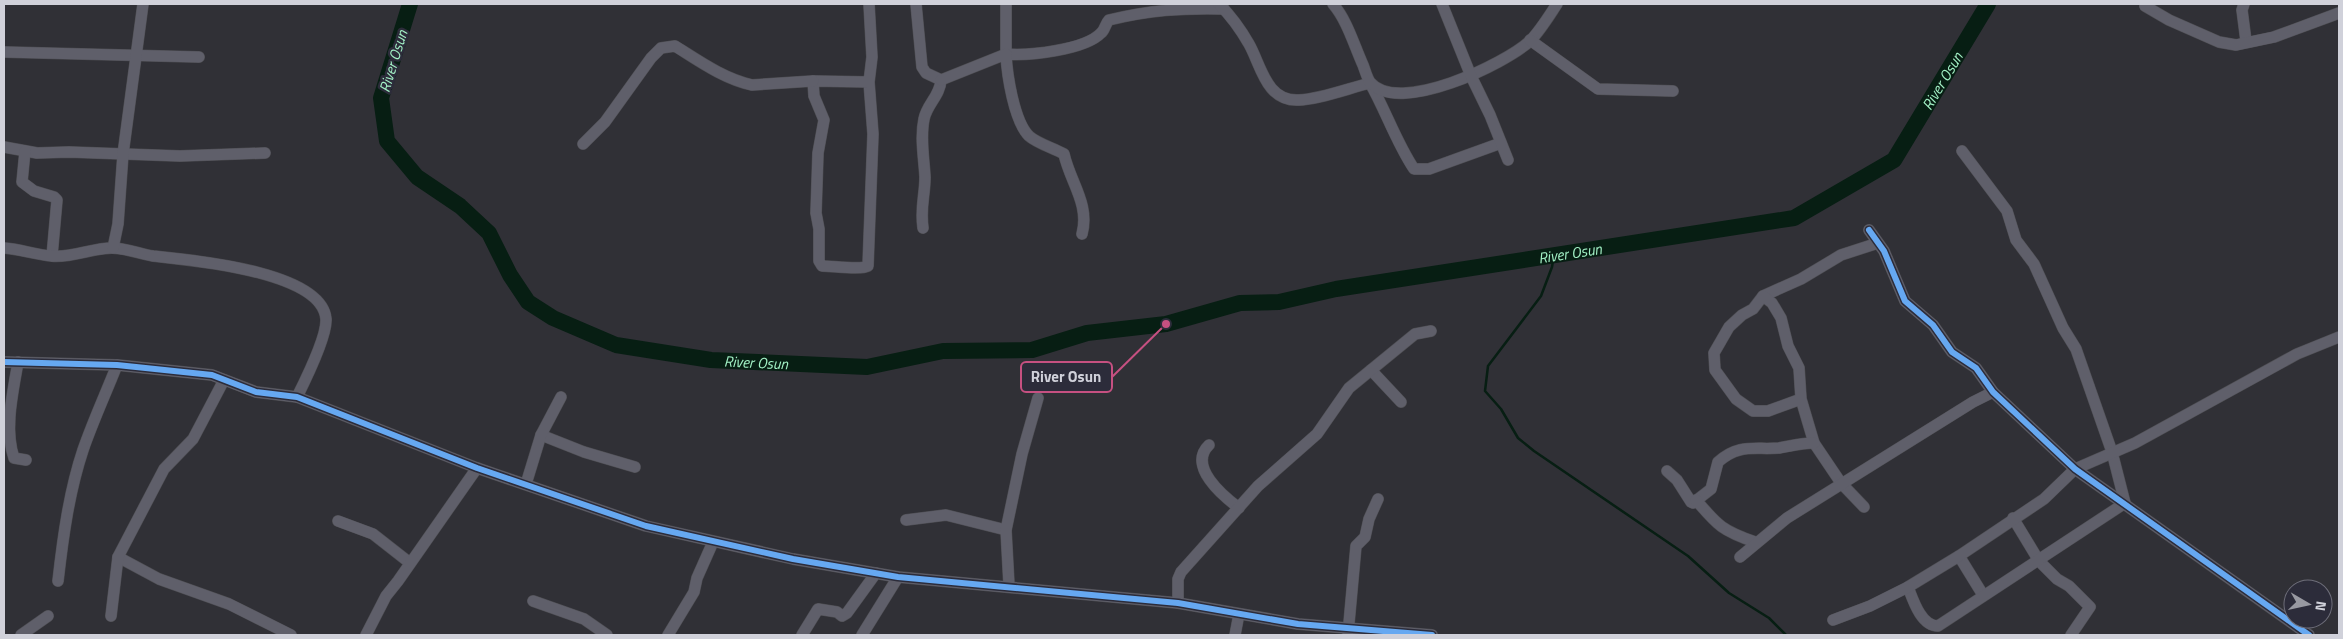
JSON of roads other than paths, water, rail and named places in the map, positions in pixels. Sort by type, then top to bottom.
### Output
[{"type":"street","points":[[113,248],[118,224],[123,154],[143,4]]},
{"type":"street","points":[[813,81],[814,96],[824,120],[818,153],[816,213],[819,229],[820,264],[864,269],[868,266],[870,259],[873,114],[869,82],[872,57],[869,4]]},
{"type":"street","points":[[916,4],[922,67],[926,73],[941,80],[1006,54],[1019,55],[1070,48],[1093,39],[1103,32],[1109,20],[1138,13],[1177,8],[1222,6],[1248,42],[1262,77],[1275,92],[1283,97],[1300,100],[1370,83],[1389,93],[1420,92],[1470,76],[1493,65],[1530,40],[1557,4]]},
{"type":"street","points":[[1006,4],[1006,54],[1009,84],[1015,106],[1024,128],[1030,136],[1064,154],[1068,171],[1082,201],[1085,213],[1082,234]]},
{"type":"street","points":[[1333,4],[1342,14],[1370,83],[1385,109],[1395,137],[1414,169],[1429,169],[1502,143]]},
{"type":"street","points":[[1442,4],[1470,76],[1502,143],[1508,160]]},
{"type":"street","points":[[2244,4],[2242,10],[2246,42]]},
{"type":"street","points":[[2145,6],[2168,20],[2219,42],[2236,45],[2274,37],[2339,13]]},
{"type":"street","points":[[1530,40],[1598,88],[1673,91]]},
{"type":"street","points":[[583,144],[605,122],[651,58],[661,48],[667,46],[675,46],[717,71],[743,83],[757,85],[813,81],[869,82]]},
{"type":"street","points":[[4,52],[199,57]]},
{"type":"street","points":[[923,228],[920,210],[925,178],[923,126],[927,110],[940,88],[941,80]]},
{"type":"street","points":[[4,147],[37,153],[180,156],[265,153]]},
{"type":"street","points":[[25,151],[22,182],[34,191],[54,197],[56,200],[52,256]]},
{"type":"street","points":[[1962,152],[2007,211],[2016,240],[2034,264],[2076,349],[2112,452],[2124,503]]},
{"type":"street","points":[[118,224],[120,239],[128,250]]},
{"type":"street","points":[[1869,230],[1887,257],[1905,301],[1932,325],[1952,352],[1976,368],[1993,392],[2074,469],[2309,635]]},
{"type":"street","points":[[1800,399],[1768,411],[1753,411],[1736,399],[1714,370],[1714,353],[1729,328],[1742,315],[1753,309],[1763,296],[1801,279],[1841,255],[1878,243]]},
{"type":"street","points":[[4,248],[52,256],[64,256],[90,250],[113,248],[151,255],[212,262],[289,281],[310,295],[320,305],[326,320],[321,344],[297,397]]},
{"type":"street","points":[[1763,296],[1772,303],[1781,318],[1788,346],[1799,368],[1800,399],[1814,443],[1841,483],[1864,507]]},
{"type":"street","points":[[1178,603],[1178,579],[1181,572],[1258,486],[1317,434],[1349,388],[1415,334],[1431,331]]},
{"type":"street","points":[[1833,620],[1870,606],[1908,587],[1959,556],[2044,499],[2074,469],[2135,443],[2297,354],[2339,337]]},
{"type":"street","points":[[4,362],[117,365],[212,375],[256,392],[297,397],[477,468],[646,526],[793,559],[898,576],[1178,603],[1348,631],[1432,635]]},
{"type":"street","points":[[18,362],[11,406],[11,448],[14,458],[26,460]]},
{"type":"street","points":[[58,581],[65,525],[76,474],[83,450],[117,365]]},
{"type":"street","points":[[1371,370],[1401,402]]},
{"type":"street","points":[[111,616],[118,557],[164,469],[193,439],[224,380]]},
{"type":"street","points":[[1740,557],[1755,542],[1787,518],[1943,420],[1993,392]]},
{"type":"street","points":[[526,484],[541,436],[561,397]]},
{"type":"street","points":[[1009,586],[1006,530],[1022,454],[1038,398]]},
{"type":"street","points":[[541,436],[584,452],[635,467]]},
{"type":"street","points":[[1667,471],[1677,480],[1691,502],[1711,490],[1718,462],[1737,450],[1752,447],[1777,448],[1801,443],[1814,443]]},
{"type":"street","points":[[1210,445],[1205,450],[1203,457],[1205,475],[1226,498],[1239,508]]},
{"type":"street","points":[[366,635],[386,596],[477,468]]},
{"type":"street","points":[[1348,631],[1356,546],[1365,537],[1369,519],[1378,499]]},
{"type":"street","points":[[1696,500],[1712,520],[1727,532],[1755,542]]},
{"type":"street","points":[[1908,587],[1924,618],[1934,626],[1938,626],[2124,503]]},
{"type":"street","points":[[906,520],[946,516],[1006,530]]},
{"type":"street","points":[[2013,518],[2039,561],[2057,579],[2069,586],[2090,607],[2071,635]]},
{"type":"street","points":[[338,521],[373,534],[410,563]]},
{"type":"street","points":[[668,635],[694,592],[697,578],[713,542]]},
{"type":"street","points":[[1959,556],[1983,595]]},
{"type":"street","points":[[118,557],[159,579],[230,604],[290,635]]},
{"type":"street","points":[[802,635],[818,609],[837,612],[842,616],[846,614],[876,573]]},
{"type":"street","points":[[862,635],[898,576]]},
{"type":"street","points":[[533,601],[584,619],[607,635]]},
{"type":"street","points":[[1235,635],[1239,614]]},
{"type":"street","points":[[21,635],[48,616]]},
{"type":"waterway","name":"River Osun","points":[[410,4],[381,98],[387,141],[417,177],[460,206],[489,233],[510,275],[528,302],[553,318],[616,345],[711,360],[867,367],[943,351],[1032,350],[1087,333],[1166,324],[1240,303],[1279,302],[1336,289],[1794,218],[1894,160],[1988,4]]},
{"type":"waterway","points":[[1554,255],[1552,267],[1541,296],[1488,366],[1485,391],[1501,409],[1518,438],[1534,451],[1688,556],[1729,593],[1769,618],[1786,635]]},
{"type":"place","name":"River Osun","points":[[1166,324]]}]
